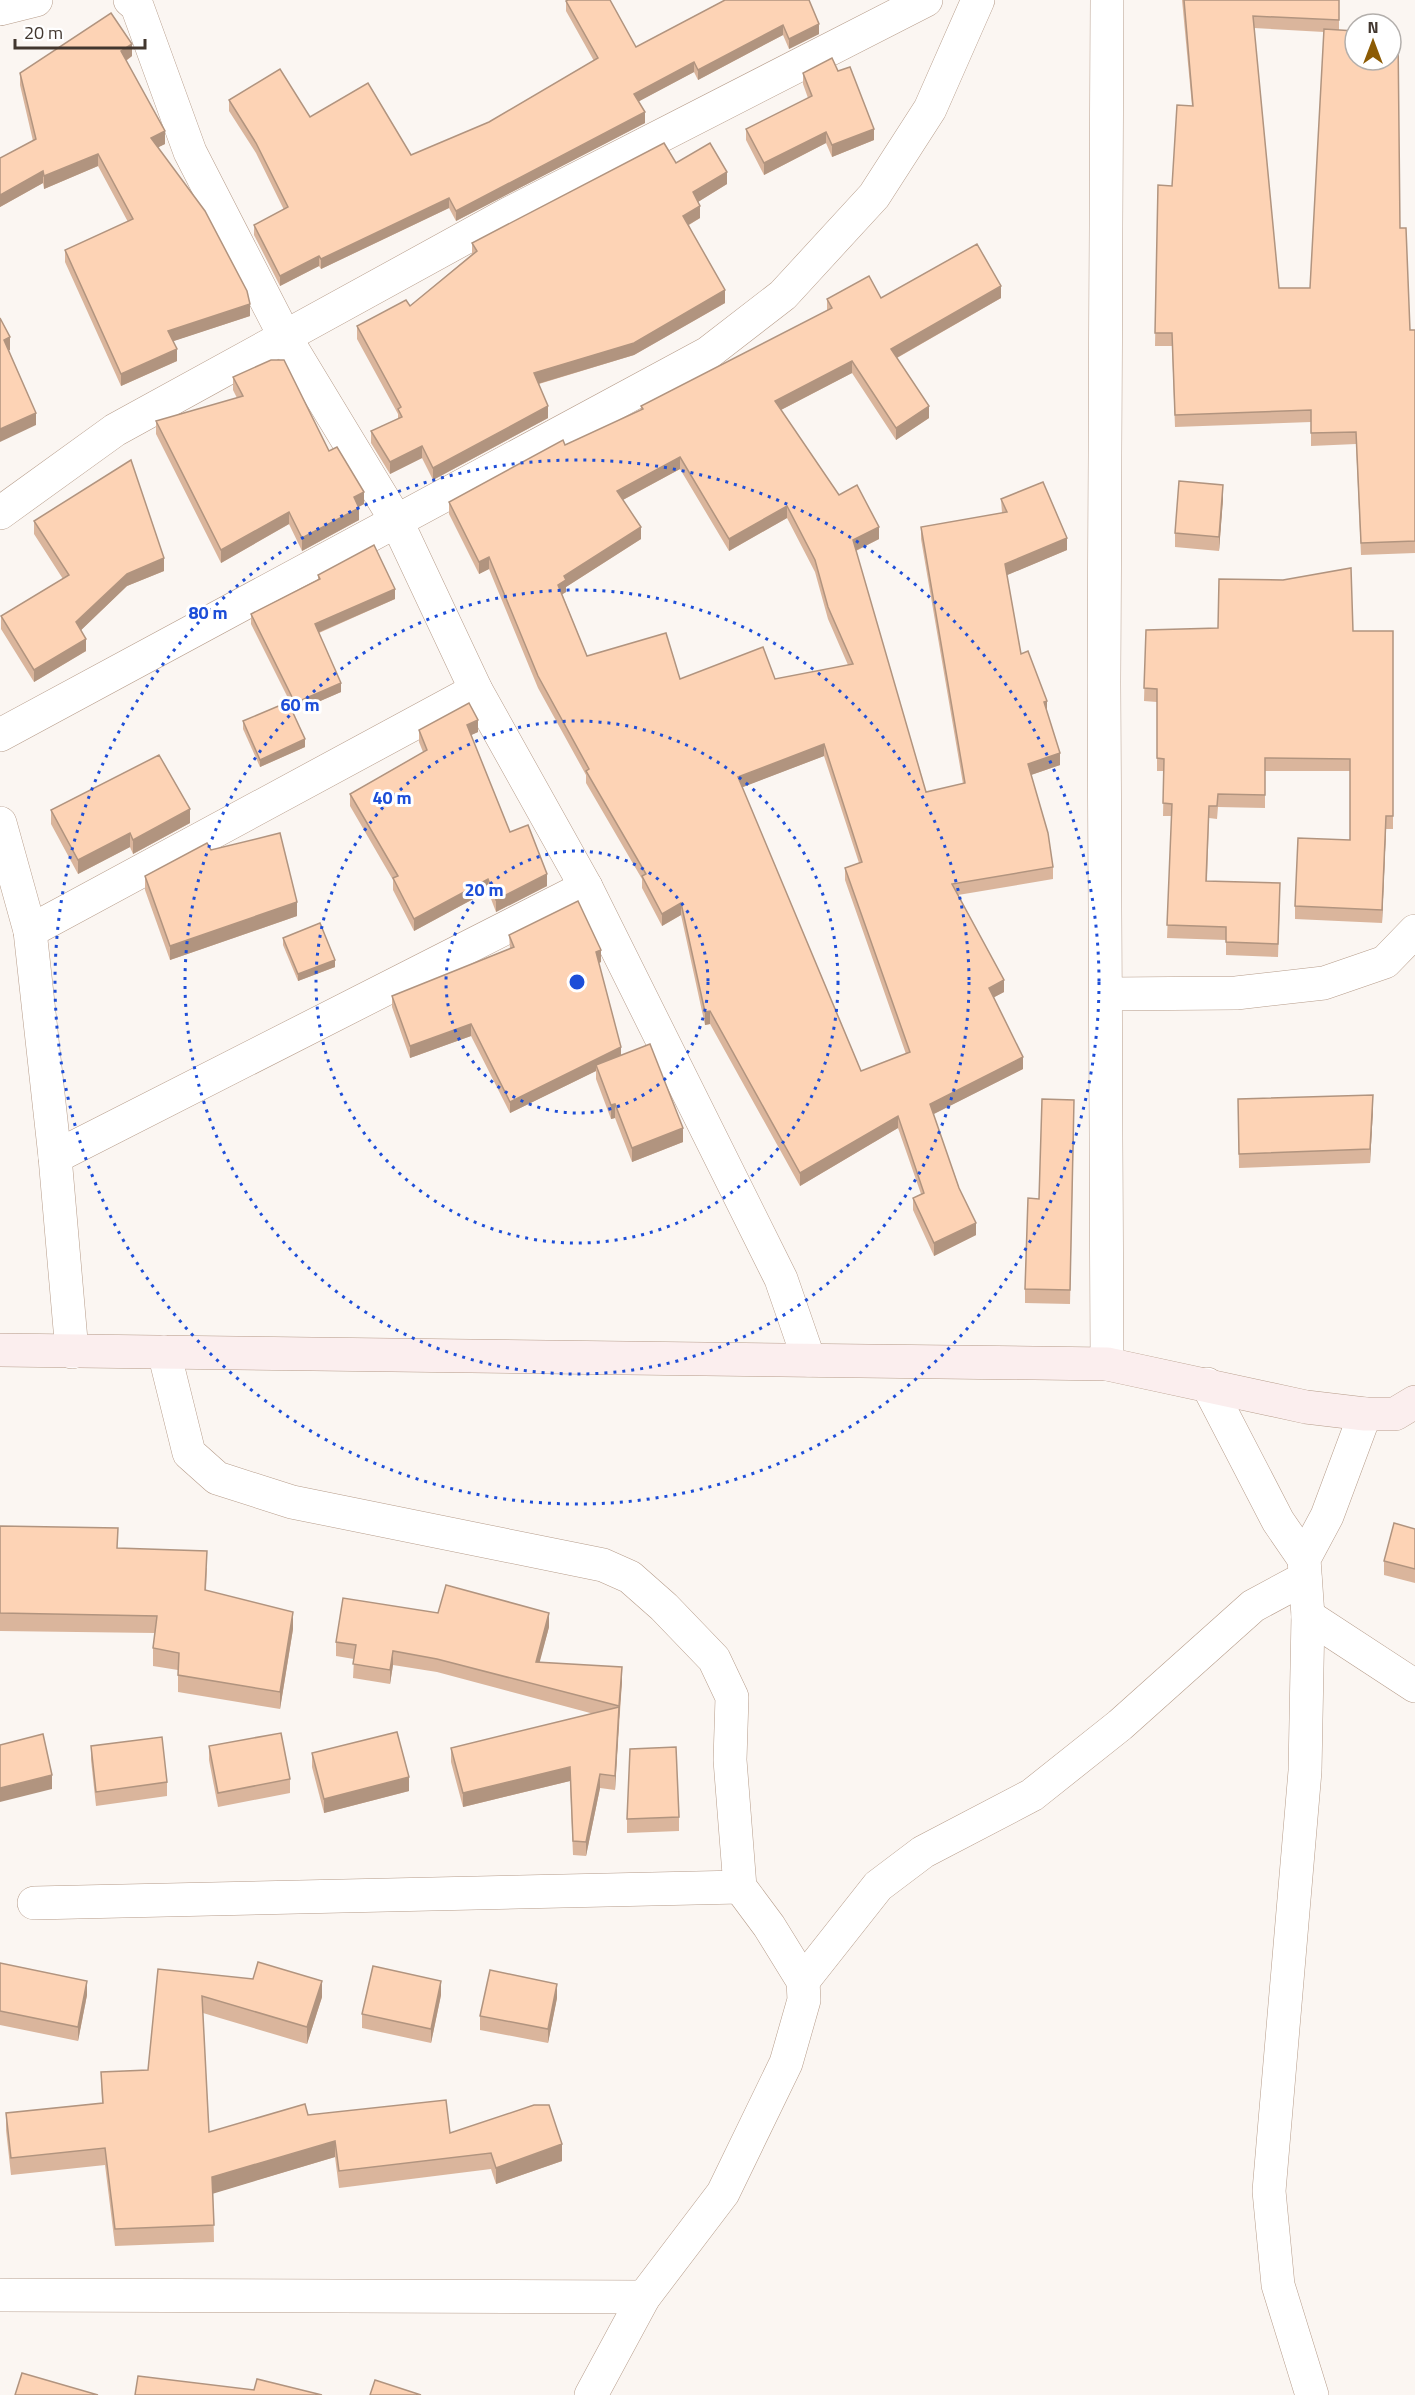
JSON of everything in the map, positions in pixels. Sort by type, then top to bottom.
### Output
[{"type":"street","points":[[0,9],[36,0]]},
{"type":"street","points":[[130,0],[137,6],[190,152],[285,336],[397,522],[476,690],[586,887],[781,1280],[809,1360]]},
{"type":"street","points":[[0,513],[115,430],[510,213],[926,0]]},
{"type":"street","points":[[0,735],[708,353],[783,295],[874,196],[930,109],[978,0]]},
{"type":"street","points":[[1107,0],[1104,682],[1107,1364]]},
{"type":"street","points":[[30,932],[476,690]]},
{"type":"street","points":[[0,823],[30,932],[55,1157],[72,1352]]},
{"type":"street","points":[[55,1157],[586,887]]},
{"type":"street","points":[[1107,994],[1236,993],[1324,983],[1385,963],[1415,931]]},
{"type":"street","points":[[0,1350],[1107,1364],[1306,1407],[1365,1414],[1395,1414],[1415,1402]]},
{"type":"street","points":[[164,1352],[189,1454],[217,1478],[292,1502],[603,1565],[630,1577],[664,1607],[714,1659],[732,1698],[730,1760],[740,1887],[769,1926],[803,1981],[804,2000],[786,2063],[723,2193],[644,2298],[591,2395]]},
{"type":"street","points":[[1207,1384],[1304,1569],[1308,1616],[1305,1771],[1269,2191],[1278,2285],[1312,2395]]},
{"type":"street","points":[[803,1981],[878,1886],[923,1852],[1032,1795],[1120,1725],[1253,1606],[1304,1569],[1327,1516],[1365,1414]]},
{"type":"street","points":[[1308,1616],[1415,1686]]},
{"type":"street","points":[[34,1903],[740,1887]]},
{"type":"street","points":[[0,2295],[644,2298]]},
{"type":"building","points":[[610,0],[636,47],[725,0],[809,0],[819,24],[789,39],[783,25],[698,70],[694,62],[634,94],[645,112],[456,211],[449,198],[321,259],[319,256],[280,276],[254,225],[288,207],[256,143],[229,100],[280,69],[310,117],[368,83],[411,155],[489,122],[598,58],[566,1]]},
{"type":"building","points":[[1184,0],[1339,0],[1339,20],[1253,16],[1279,288],[1310,288],[1324,29],[1343,30],[1343,72],[1398,72],[1400,228],[1406,228],[1410,330],[1415,330],[1415,541],[1361,543],[1356,432],[1311,433],[1311,410],[1175,415],[1172,333],[1155,333],[1158,185],[1172,186],[1177,105],[1193,106]]},
{"type":"building","points":[[111,13],[132,44],[121,51],[165,131],[151,138],[205,211],[247,291],[250,304],[168,331],[177,349],[121,374],[65,250],[133,219],[98,154],[44,176],[43,171],[0,195],[0,158],[36,139],[20,73]]},
{"type":"building","points":[[832,58],[838,71],[850,67],[874,129],[832,145],[826,132],[764,163],[746,129],[812,96],[803,73]]},
{"type":"building","points":[[664,143],[676,163],[710,143],[727,172],[693,192],[700,206],[683,216],[725,290],[634,343],[534,373],[548,406],[433,468],[422,446],[390,462],[371,431],[402,417],[398,409],[401,407],[357,326],[406,300],[410,306],[477,251],[472,243]]},
{"type":"building","points":[[977,244],[1001,286],[891,349],[929,406],[896,428],[852,361],[775,401],[839,495],[857,485],[879,527],[853,540],[926,792],[965,783],[921,527],[1007,512],[1001,499],[1043,482],[1067,538],[1005,564],[1021,654],[1028,651],[1047,701],[1044,702],[1060,753],[1028,764],[1048,833],[1053,867],[952,884],[1004,980],[989,988],[1023,1057],[930,1104],[959,1188],[976,1223],[934,1243],[913,1198],[924,1193],[898,1116],[800,1173],[710,1011],[705,1012],[681,903],[662,914],[642,876],[646,874],[586,771],[589,769],[538,676],[489,557],[479,562],[449,502],[563,440],[565,445],[643,409],[641,406],[832,308],[827,299],[869,276],[881,298]],"holes":[[[680,457],[729,539],[787,506],[815,560],[828,607],[853,664],[775,679],[763,647],[680,679],[666,633],[587,656],[558,585],[566,580],[564,576],[641,527],[617,491]],[[824,744],[862,862],[845,868],[910,1052],[861,1071],[738,777]]]},
{"type":"building","points":[[0,318],[10,337],[4,340],[36,413],[0,429]]},
{"type":"building","points":[[271,360],[284,360],[329,451],[337,447],[364,492],[354,497],[359,508],[302,538],[289,512],[221,550],[156,421],[243,396],[233,377]]},
{"type":"building","points":[[131,460],[164,558],[127,574],[76,622],[86,639],[34,670],[1,616],[69,575],[34,521]]},
{"type":"building","points":[[1179,481],[1223,485],[1219,537],[1175,533]]},
{"type":"building","points":[[374,545],[395,589],[315,624],[341,683],[295,703],[251,614],[320,579],[318,575]]},
{"type":"building","points":[[1351,568],[1353,631],[1393,631],[1393,816],[1386,816],[1382,910],[1295,906],[1298,838],[1350,840],[1350,759],[1265,758],[1265,795],[1218,794],[1217,806],[1209,806],[1206,881],[1280,883],[1278,944],[1226,942],[1226,927],[1167,925],[1172,804],[1163,803],[1164,759],[1157,758],[1157,689],[1144,688],[1146,630],[1218,628],[1219,579],[1283,580]]},
{"type":"building","points":[[288,702],[305,739],[260,760],[243,721]]},
{"type":"building","points":[[469,703],[478,720],[467,725],[510,832],[528,825],[547,874],[496,900],[488,879],[414,919],[393,878],[398,876],[350,794],[427,750],[419,730]]},
{"type":"building","points":[[159,755],[190,809],[133,840],[130,833],[78,860],[51,810]]},
{"type":"building","points":[[280,833],[297,902],[170,946],[145,876],[207,843],[211,850]]},
{"type":"building","points":[[578,901],[601,950],[596,952],[621,1047],[510,1102],[471,1024],[410,1046],[392,996],[514,947],[509,935]]},
{"type":"building","points":[[320,923],[335,960],[298,974],[283,938]]},
{"type":"building","points":[[650,1044],[683,1128],[632,1148],[615,1104],[611,1105],[596,1065]]},
{"type":"building","points":[[1373,1095],[1370,1149],[1239,1154],[1238,1099]]},
{"type":"building","points":[[1042,1099],[1074,1100],[1070,1290],[1025,1289],[1028,1198],[1039,1199]]},
{"type":"building","points":[[1394,1523],[1415,1529],[1415,1569],[1384,1561]]},
{"type":"building","points":[[0,1526],[118,1528],[117,1548],[207,1551],[205,1590],[293,1612],[280,1692],[178,1675],[179,1653],[153,1648],[157,1616],[0,1613]]},
{"type":"building","points":[[446,1585],[549,1613],[536,1662],[622,1667],[619,1706],[437,1659],[393,1651],[390,1670],[353,1664],[356,1645],[336,1642],[343,1598],[438,1613]]},
{"type":"building","points":[[619,1707],[615,1776],[600,1774],[586,1842],[573,1841],[570,1767],[463,1793],[451,1748]]},
{"type":"building","points":[[397,1732],[409,1777],[324,1799],[312,1753]]},
{"type":"building","points":[[281,1733],[290,1779],[218,1793],[209,1746]]},
{"type":"building","points":[[43,1734],[52,1775],[0,1788],[0,1745]]},
{"type":"building","points":[[162,1737],[167,1782],[96,1792],[91,1746]]},
{"type":"building","points":[[676,1747],[679,1817],[627,1819],[630,1749]]},
{"type":"building","points":[[258,1962],[322,1981],[307,2027],[202,1996],[209,2132],[305,2104],[308,2115],[446,2100],[450,2133],[534,2105],[549,2105],[562,2144],[496,2168],[491,2153],[339,2171],[335,2141],[212,2177],[214,2225],[115,2229],[105,2148],[11,2158],[6,2113],[103,2103],[101,2072],[148,2070],[158,1969],[253,1979]]},
{"type":"building","points":[[0,1963],[87,1981],[78,2027],[0,2011]]},
{"type":"building","points":[[373,1966],[441,1981],[431,2029],[362,2014]]},
{"type":"building","points":[[490,1970],[557,1984],[548,2029],[480,2016]]},
{"type":"building","points":[[22,2373],[98,2395],[15,2395]]},
{"type":"building","points":[[138,2376],[254,2390],[257,2379],[322,2395],[135,2395]]},
{"type":"building","points":[[375,2380],[421,2395],[370,2395]]}]
